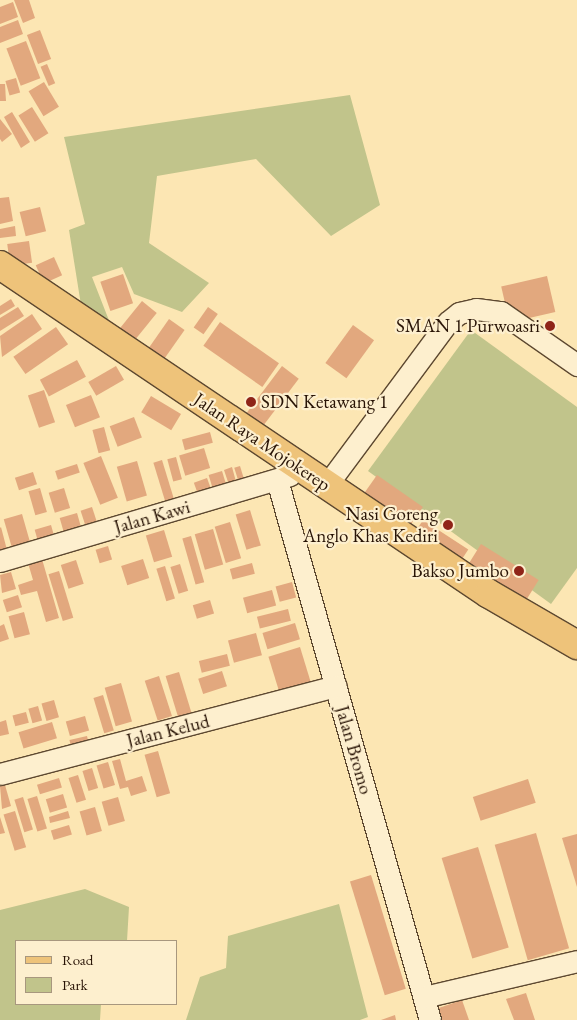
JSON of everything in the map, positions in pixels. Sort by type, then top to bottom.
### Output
[{"type":"main road","name":"Jalan Raya Mojokerep","points":[[0,265],[302,470],[489,594],[577,645]]},
{"type":"street","points":[[326,486],[448,322],[459,314],[476,309],[502,312],[577,365]]},
{"type":"street","name":"Jalan Kawi","points":[[0,562],[277,480],[302,470]]},
{"type":"street","name":"Jalan Bromo","points":[[277,480],[430,1020]]},
{"type":"street","name":"Jalan Kelud","points":[[0,774],[336,686]]},
{"type":"street","points":[[424,997],[577,961]]},
{"type":"green space","points":[[350,95],[380,205],[331,236],[256,159],[157,176],[149,243],[209,283],[182,312],[134,294],[122,267],[92,277],[110,323],[81,305],[69,230],[85,224],[64,137]]},
{"type":"green space","points":[[471,330],[577,407],[577,568],[551,604],[368,471]]},
{"type":"green space","points":[[85,889],[129,907],[127,940],[15,940],[15,1005],[101,1005],[100,1020],[0,1020],[0,910]]},
{"type":"green space","points":[[339,904],[368,1017],[360,1020],[186,1020],[200,977],[226,968],[228,936]]},
{"type":"building","points":[[14,0],[29,0],[35,18],[23,23]]},
{"type":"building","points":[[13,2],[18,17],[0,24],[0,7]]},
{"type":"building","points":[[18,20],[23,34],[0,43],[0,27]]},
{"type":"building","points":[[40,30],[51,59],[38,64],[27,35]]},
{"type":"building","points":[[26,41],[40,78],[21,86],[6,49]]},
{"type":"building","points":[[47,64],[55,83],[49,86],[41,67]]},
{"type":"building","points":[[16,78],[20,92],[10,95],[5,81]]},
{"type":"building","points":[[44,82],[59,107],[44,116],[29,91]]},
{"type":"building","points":[[0,84],[5,84],[6,101],[0,101]]},
{"type":"building","points":[[32,107],[48,133],[35,142],[18,115]]},
{"type":"building","points":[[12,112],[30,142],[21,148],[4,117]]},
{"type":"building","points":[[0,119],[12,134],[2,142],[0,139]]},
{"type":"building","points":[[9,197],[13,221],[0,224],[0,198]]},
{"type":"building","points":[[40,207],[46,231],[26,236],[20,212]]},
{"type":"building","points":[[15,226],[16,236],[0,238],[0,229]]},
{"type":"building","points":[[29,241],[32,263],[10,266],[7,244]]},
{"type":"building","points":[[54,257],[62,275],[44,283],[36,265]]},
{"type":"building","points":[[123,274],[133,303],[110,311],[100,282]]},
{"type":"building","points":[[547,276],[555,312],[510,323],[501,287]]},
{"type":"building","points":[[11,299],[15,306],[0,315],[0,306]]},
{"type":"building","points":[[142,301],[157,313],[133,342],[118,331]]},
{"type":"building","points":[[18,307],[24,316],[0,331],[0,318]]},
{"type":"building","points":[[208,307],[218,314],[203,334],[194,327]]},
{"type":"building","points":[[32,314],[42,329],[2,357],[0,336]]},
{"type":"building","points":[[169,319],[185,330],[164,359],[149,348]]},
{"type":"building","points":[[220,322],[279,363],[262,387],[203,346]]},
{"type":"building","points":[[353,325],[374,340],[346,378],[325,363]]},
{"type":"building","points":[[56,327],[68,344],[25,374],[13,357]]},
{"type":"building","points":[[77,360],[86,377],[49,396],[40,380]]},
{"type":"building","points":[[116,366],[124,380],[96,396],[88,382]]},
{"type":"building","points":[[282,366],[299,379],[262,427],[245,415]]},
{"type":"building","points":[[44,390],[55,422],[39,428],[28,396]]},
{"type":"building","points":[[91,395],[100,417],[75,427],[66,405]]},
{"type":"building","points":[[151,396],[181,414],[171,430],[141,412]]},
{"type":"building","points":[[134,417],[142,438],[118,447],[110,426]]},
{"type":"building","points":[[104,427],[110,450],[99,453],[92,430]]},
{"type":"building","points":[[210,432],[213,443],[185,450],[182,440]]},
{"type":"building","points":[[204,448],[210,468],[185,476],[179,456]]},
{"type":"building","points":[[101,456],[118,498],[100,505],[83,463]]},
{"type":"building","points":[[176,457],[182,479],[173,482],[167,459]]},
{"type":"building","points":[[162,460],[175,503],[167,506],[153,463]]},
{"type":"building","points":[[137,461],[147,496],[127,501],[117,467]]},
{"type":"building","points":[[77,464],[80,473],[58,480],[55,471]]},
{"type":"building","points":[[240,466],[246,486],[240,488],[234,468]]},
{"type":"building","points":[[232,467],[238,489],[231,491],[224,470]]},
{"type":"building","points":[[222,471],[228,491],[215,495],[209,475]]},
{"type":"building","points":[[33,472],[37,484],[19,490],[15,478]]},
{"type":"building","points":[[377,475],[423,507],[407,529],[362,497]]},
{"type":"building","points":[[207,478],[212,492],[199,497],[194,483]]},
{"type":"building","points":[[40,488],[47,512],[35,515],[28,491]]},
{"type":"building","points":[[64,488],[70,508],[55,513],[49,493]]},
{"type":"building","points":[[92,507],[98,525],[86,529],[81,511]]},
{"type":"building","points":[[250,510],[261,545],[246,550],[236,514]]},
{"type":"building","points":[[77,513],[82,531],[65,536],[60,518]]},
{"type":"building","points":[[22,514],[30,542],[12,547],[4,519]]},
{"type":"building","points":[[423,520],[468,549],[460,563],[414,533]]},
{"type":"building","points":[[230,522],[241,558],[226,563],[215,527]]},
{"type":"building","points":[[51,525],[55,539],[39,544],[35,530]]},
{"type":"building","points":[[0,528],[7,550],[0,552]]},
{"type":"building","points":[[213,529],[223,565],[205,570],[195,534]]},
{"type":"building","points":[[164,530],[172,557],[154,562],[146,536]]},
{"type":"building","points":[[191,536],[204,582],[196,585],[182,538]]},
{"type":"building","points":[[481,544],[539,580],[526,600],[469,564]]},
{"type":"building","points":[[108,546],[112,559],[100,563],[96,550]]},
{"type":"building","points":[[42,559],[59,618],[46,622],[37,591],[21,595],[18,585],[33,580],[28,563]]},
{"type":"building","points":[[143,559],[149,578],[127,585],[121,566]]},
{"type":"building","points":[[76,560],[84,584],[69,589],[61,565]]},
{"type":"building","points":[[252,563],[255,574],[233,580],[230,569]]},
{"type":"building","points":[[180,564],[188,591],[179,594],[170,567]]},
{"type":"building","points":[[165,566],[175,599],[166,601],[156,569]]},
{"type":"building","points":[[59,571],[73,618],[63,621],[48,574]]},
{"type":"building","points":[[11,572],[16,589],[2,593],[0,575]]},
{"type":"building","points":[[292,582],[296,597],[280,602],[276,586]]},
{"type":"building","points":[[272,590],[276,605],[247,613],[243,598]]},
{"type":"building","points":[[18,595],[22,607],[7,612],[3,600]]},
{"type":"building","points":[[210,600],[214,613],[197,619],[193,605]]},
{"type":"building","points":[[288,609],[291,621],[260,628],[257,617]]},
{"type":"building","points":[[24,612],[30,634],[14,638],[9,616]]},
{"type":"building","points":[[295,623],[300,639],[267,649],[262,633]]},
{"type":"building","points":[[4,624],[9,639],[0,642],[0,626]]},
{"type":"building","points":[[256,633],[262,655],[234,663],[228,641]]},
{"type":"building","points":[[300,647],[312,686],[280,696],[268,657]]},
{"type":"building","points":[[227,654],[230,666],[202,673],[199,661]]},
{"type":"building","points":[[222,671],[227,686],[203,694],[198,679]]},
{"type":"building","points":[[179,672],[192,714],[178,718],[166,676]]},
{"type":"building","points":[[159,676],[172,716],[158,721],[145,681]]},
{"type":"building","points":[[121,683],[132,721],[116,726],[105,688]]},
{"type":"building","points":[[103,695],[114,730],[104,733],[93,698]]},
{"type":"building","points":[[54,700],[59,717],[46,721],[42,704]]},
{"type":"building","points":[[38,706],[42,720],[33,723],[28,709]]},
{"type":"building","points":[[26,712],[29,723],[15,726],[12,716]]},
{"type":"building","points":[[85,716],[89,730],[70,736],[66,722]]},
{"type":"building","points":[[6,720],[9,734],[0,736],[0,722]]},
{"type":"building","points":[[52,722],[57,738],[23,748],[19,732]]},
{"type":"building","points":[[87,736],[89,745],[71,749],[69,740]]},
{"type":"building","points":[[158,751],[170,793],[157,797],[145,755]]},
{"type":"building","points":[[120,759],[126,781],[142,776],[147,791],[131,796],[128,787],[120,789],[112,761]]},
{"type":"building","points":[[108,762],[115,785],[104,788],[97,766]]},
{"type":"building","points":[[92,768],[98,788],[89,791],[82,771]]},
{"type":"building","points":[[78,775],[86,800],[77,803],[68,778]]},
{"type":"building","points":[[59,778],[62,788],[40,794],[37,785]]},
{"type":"building","points":[[528,779],[536,803],[481,821],[473,797]]},
{"type":"building","points":[[5,785],[11,806],[2,809],[0,786]]},
{"type":"building","points":[[63,794],[67,807],[50,813],[46,799]]},
{"type":"building","points":[[37,796],[47,829],[37,831],[27,799]]},
{"type":"building","points":[[23,797],[33,830],[24,832],[14,800]]},
{"type":"building","points":[[118,797],[125,821],[109,826],[102,802]]},
{"type":"building","points":[[95,807],[102,831],[87,835],[80,811]]},
{"type":"building","points":[[15,811],[26,847],[15,851],[4,815]]},
{"type":"building","points":[[68,811],[70,818],[50,823],[49,817]]},
{"type":"building","points":[[0,817],[5,833],[0,834]]},
{"type":"building","points":[[69,825],[72,835],[54,840],[51,831]]},
{"type":"building","points":[[536,833],[569,948],[528,960],[495,845]]},
{"type":"building","points":[[577,834],[577,887],[562,838]]},
{"type":"building","points":[[478,847],[509,947],[472,959],[442,858]]},
{"type":"building","points":[[371,875],[406,989],[385,995],[350,881]]},
{"type":"building","points":[[526,993],[535,1020],[514,1020],[506,999]]},
{"type":"building","points":[[462,1000],[469,1020],[437,1020],[433,1010]]},
{"type":"building","points":[[395,1015],[396,1020],[381,1020]]},
{"type":"place","name":"SMAN 1 Purwoasri","points":[[550,326]]},
{"type":"place","name":"SDN Ketawang 1","points":[[251,402]]},
{"type":"place","name":"Nasi Goreng Anglo Khas Kediri","points":[[448,525]]},
{"type":"place","name":"Bakso Jumbo","points":[[519,571]]}]
